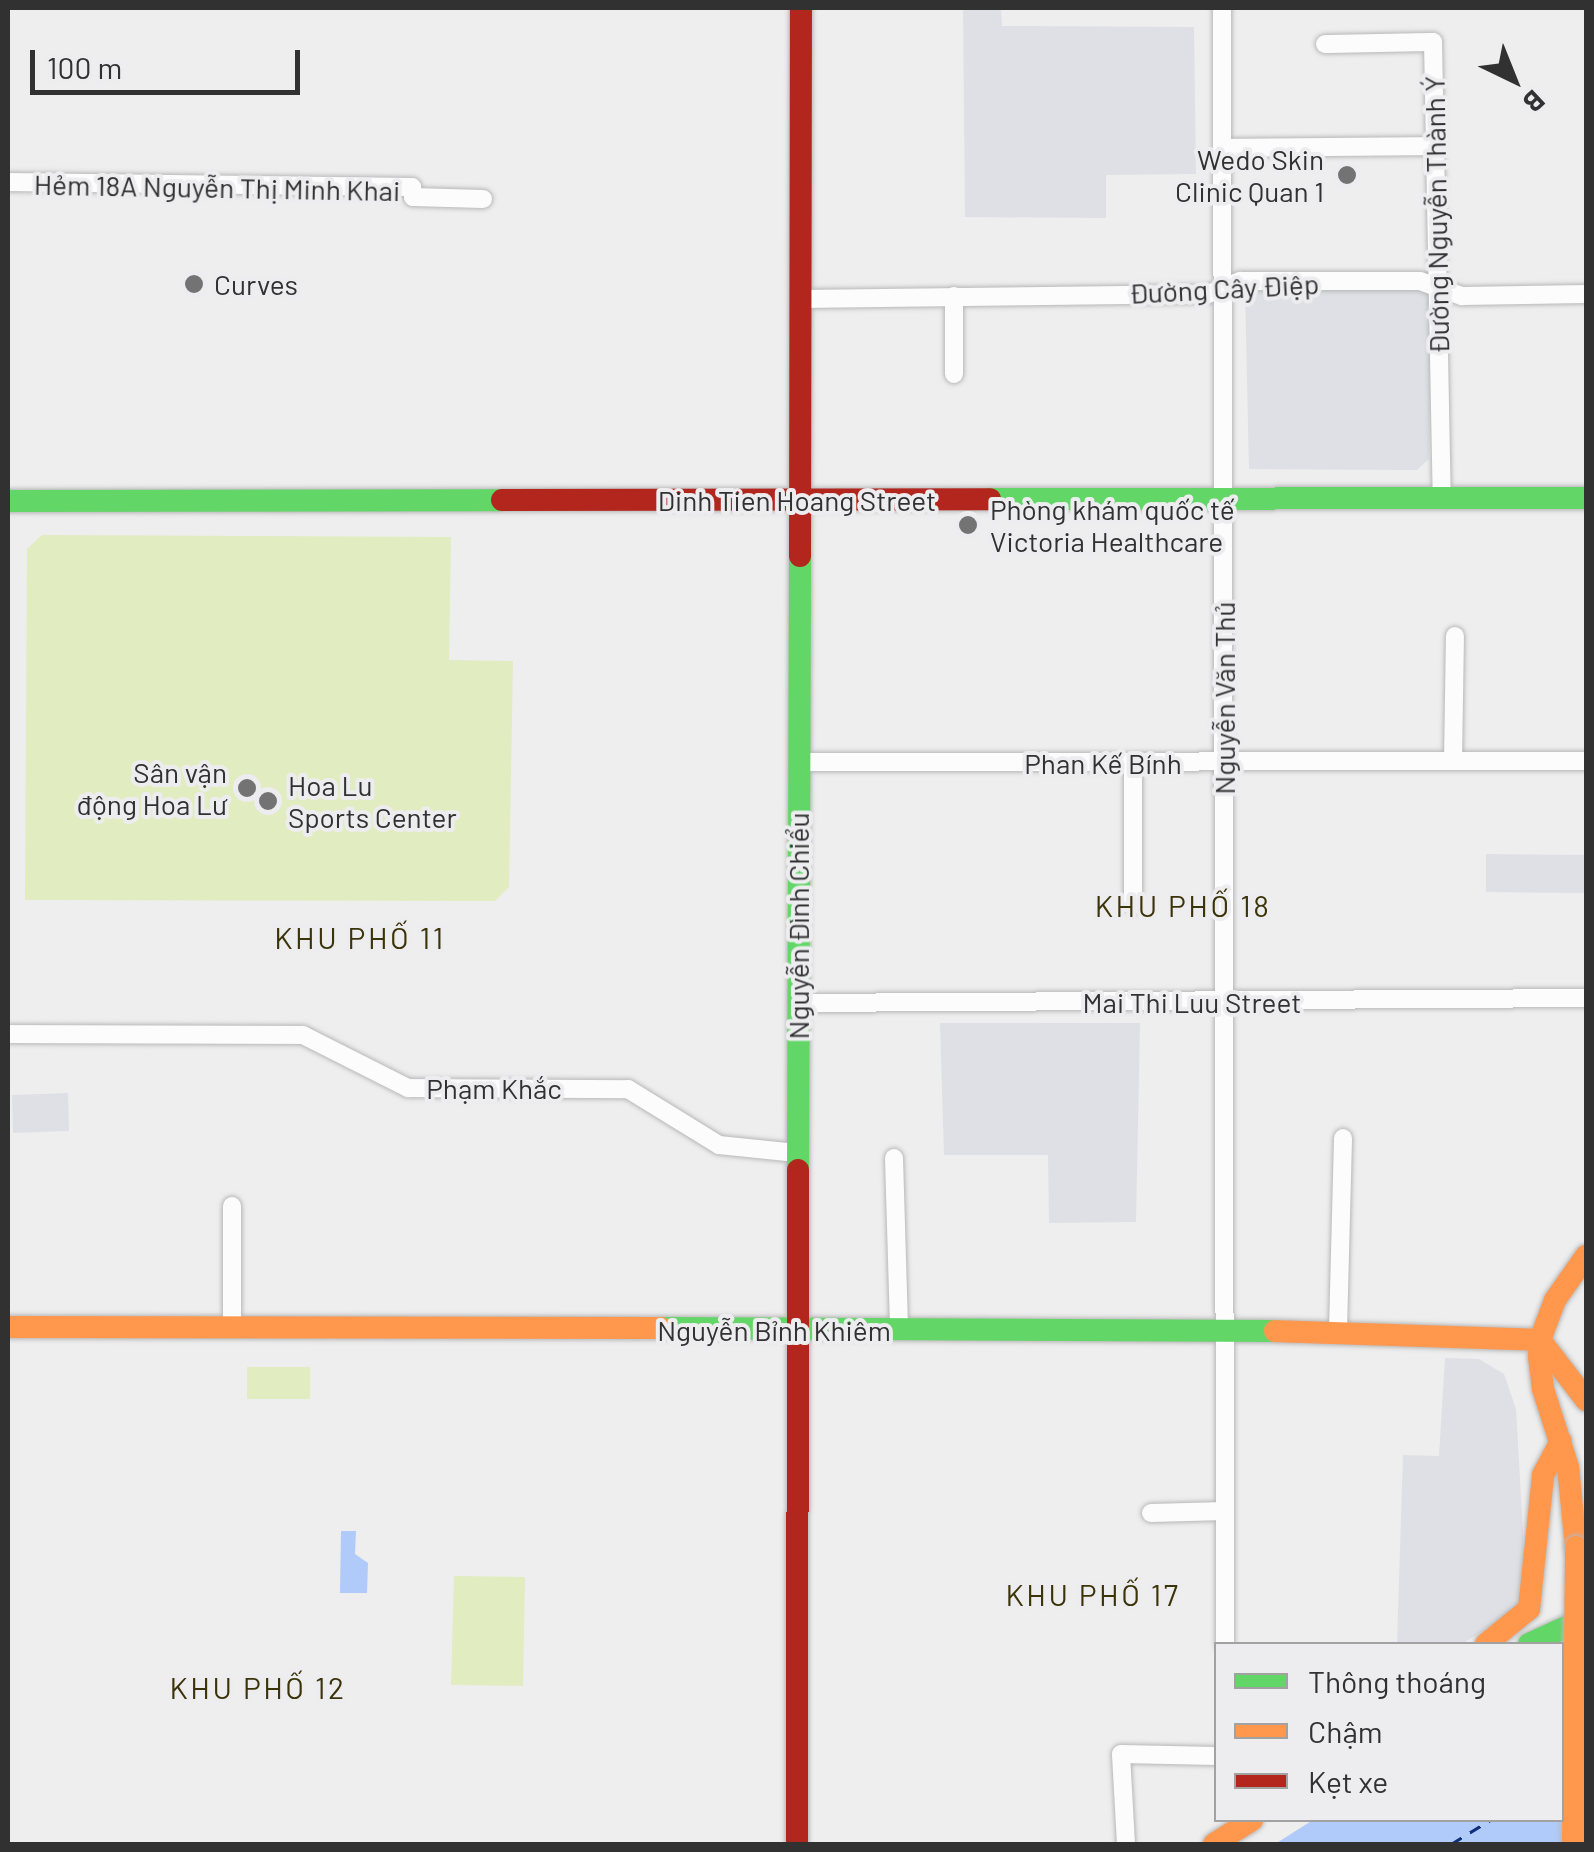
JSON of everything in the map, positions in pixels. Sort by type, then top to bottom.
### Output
[{"type":"main road","name":"Nguyễn Đình Chiểu","points":[[797,1844],[801,8]]},
{"type":"main road","name":"Dinh Tien Hoang Street","points":[[8,500],[1586,498]]},
{"type":"main road","points":[[1573,1844],[1573,1494],[1562,1441],[1543,1389],[1540,1340],[1555,1300],[1586,1256]]},
{"type":"main road","name":"Nguyễn Bỉnh Khiêm","points":[[8,1328],[1225,1329],[1540,1340]]},
{"type":"main road","points":[[1540,1340],[1586,1400]]},
{"type":"main road","points":[[1489,1642],[1530,1610],[1543,1475],[1562,1441]]},
{"type":"main road","points":[[1533,1642],[1586,1618]]},
{"type":"main road","points":[[1222,1834],[1248,1822]]},
{"type":"street","name":"Nguyễn Văn Thủ","points":[[1222,8],[1226,288],[1222,1001],[1225,1642]]},
{"type":"street","name":"Đường Nguyễn Thành Ý","points":[[1325,44],[1433,42],[1442,497]]},
{"type":"street","points":[[1224,148],[1433,146]]},
{"type":"street","name":"Hẻm 18A Nguyễn Thị Minh Khai","points":[[8,182],[412,188],[413,196],[482,198]]},
{"type":"street","name":"Đường Cây Điệp","points":[[800,299],[1208,294],[1240,282],[1420,282],[1462,296],[1586,294]]},
{"type":"street","points":[[954,296],[954,374]]},
{"type":"street","points":[[1453,761],[1455,636]]},
{"type":"street","name":"Phan Kế Bính","points":[[798,762],[1586,761]]},
{"type":"street","points":[[1133,763],[1133,904]]},
{"type":"street","name":"Mai Thi Luu Street","points":[[798,1003],[1586,998]]},
{"type":"street","name":"Phạm Khắc","points":[[8,1034],[303,1035],[408,1088],[628,1089],[718,1144],[797,1153]]},
{"type":"street","points":[[1338,1330],[1343,1138]]},
{"type":"street","points":[[894,1158],[898,1331]]},
{"type":"street","points":[[232,1206],[232,1329]]},
{"type":"street","points":[[1151,1513],[1225,1511]]},
{"type":"street","points":[[1126,1844],[1121,1754],[1214,1756]]},
{"type":"shaded area","points":[[963,8],[1001,8],[1002,26],[1194,27],[1196,174],[1106,175],[1106,218],[965,217]]},
{"type":"shaded area","points":[[1245,287],[1419,287],[1431,298],[1429,459],[1417,470],[1249,469]]},
{"type":"shaded area","points":[[1486,854],[1586,855],[1586,893],[1486,892]]},
{"type":"shaded area","points":[[940,1023],[1140,1023],[1136,1222],[1049,1223],[1048,1155],[944,1155]]},
{"type":"shaded area","points":[[68,1093],[69,1131],[13,1133],[12,1095]]},
{"type":"shaded area","points":[[1445,1358],[1479,1359],[1504,1374],[1516,1409],[1527,1603],[1465,1642],[1397,1642],[1403,1455],[1439,1456]]},
{"type":"green space","name":"Hoa Lu Sports Center","points":[[42,535],[451,537],[449,660],[513,661],[509,887],[495,901],[25,900],[27,549]]},
{"type":"green space","points":[[247,1367],[310,1367],[310,1399],[247,1399]]},
{"type":"green space","points":[[454,1576],[525,1577],[523,1686],[451,1685]]},
{"type":"water","points":[[341,1531],[356,1531],[355,1554],[368,1563],[367,1593],[340,1593]]},
{"type":"water","points":[[1310,1822],[1564,1822],[1586,1844],[1275,1844]]},
{"type":"ferry route","points":[[1451,1844],[1487,1822]]},
{"type":"traffic: fast","points":[[990,499],[1586,498]]},
{"type":"traffic: fast","points":[[8,501],[502,500]]},
{"type":"traffic: fast","points":[[798,1170],[800,556]]},
{"type":"traffic: fast","points":[[661,1328],[1275,1331]]},
{"type":"traffic: fast","points":[[1533,1642],[1586,1618]]},
{"type":"traffic: slow","points":[[1576,1547],[1568,1467],[1543,1389],[1539,1357],[1540,1340],[1555,1300],[1586,1256]]},
{"type":"traffic: slow","points":[[8,1327],[661,1328]]},
{"type":"traffic: slow","points":[[1275,1331],[1540,1340]]},
{"type":"traffic: slow","points":[[1540,1340],[1586,1400]]},
{"type":"traffic: slow","points":[[1488,1642],[1529,1609],[1543,1475],[1561,1441]]},
{"type":"traffic: slow","points":[[1573,1844],[1576,1547]]},
{"type":"traffic: slow","points":[[1214,1844],[1249,1822]]},
{"type":"traffic: jam","points":[[800,556],[801,8]]},
{"type":"traffic: jam","points":[[502,500],[990,499]]},
{"type":"traffic: jam","points":[[797,1844],[798,1170]]},
{"type":"place","name":"Wedo Skin Clinic Quan 1","points":[[1347,175]]},
{"type":"place","name":"Curves","points":[[194,284]]},
{"type":"place","name":"Phòng khám quốc tế Victoria Healthcare","points":[[968,525]]},
{"type":"place","name":"Sân vận động Hoa Lư","points":[[247,788]]},
{"type":"place","name":"Hoa Lu Sports Center","points":[[268,801]]},
{"type":"district","name":"KHU PHỐ 18","points":[[1183,905]]},
{"type":"district","name":"KHU PHỐ 11","points":[[360,937]]},
{"type":"district","name":"KHU PHỐ 17","points":[[1093,1594]]},
{"type":"district","name":"KHU PHỐ 12","points":[[258,1687]]}]
